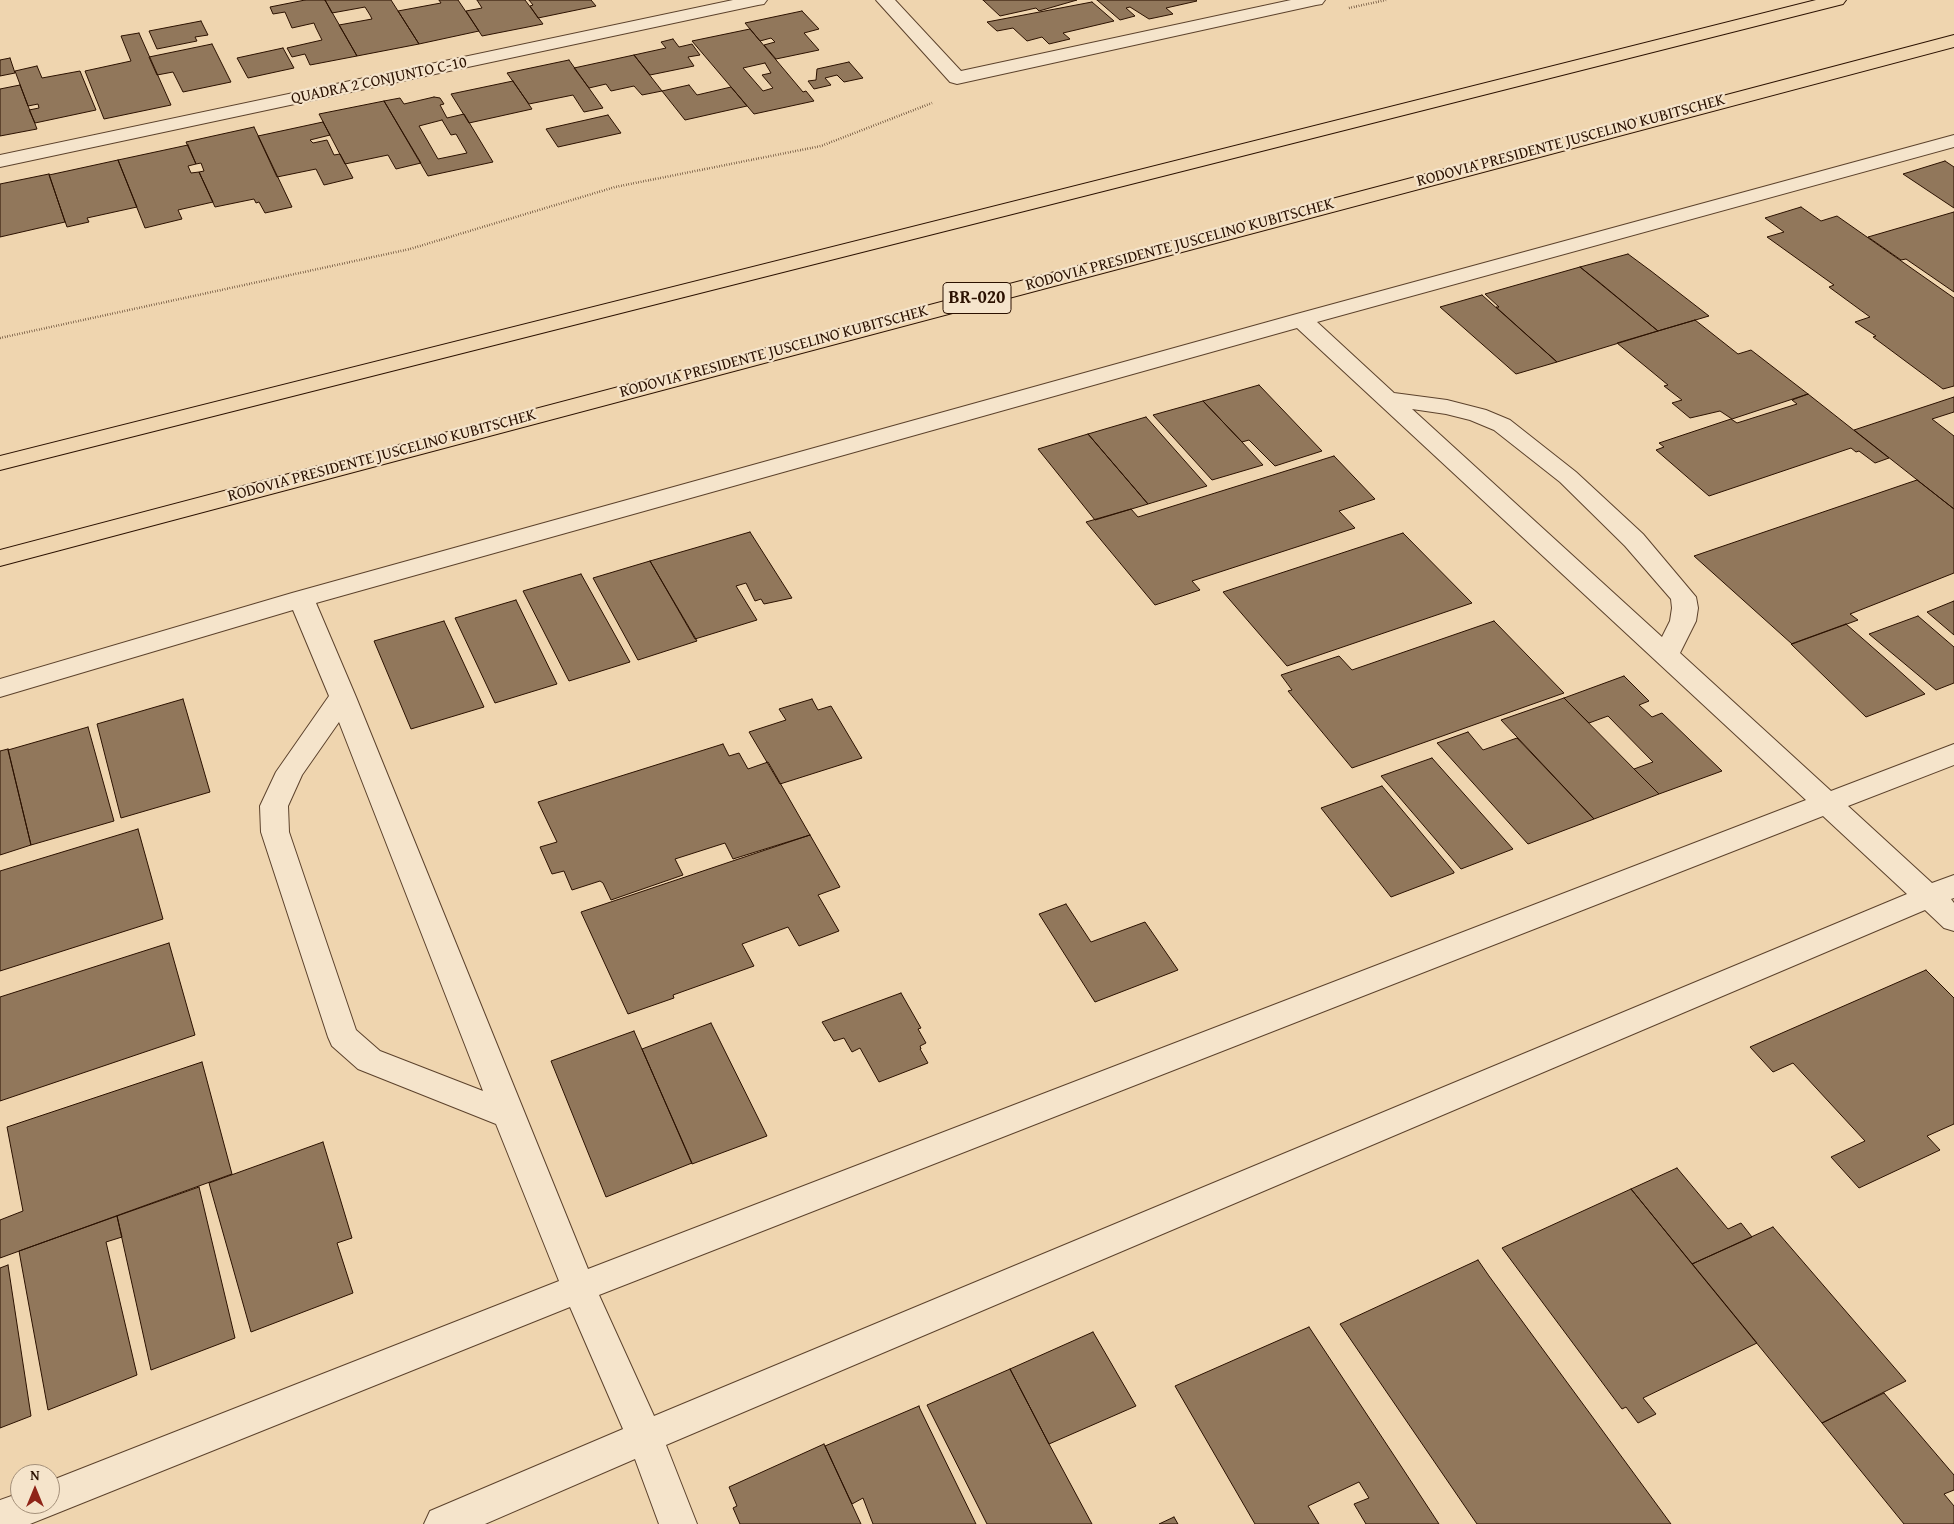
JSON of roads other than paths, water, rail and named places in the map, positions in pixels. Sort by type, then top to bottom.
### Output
[{"type":"highway","points":[[0,463],[1837,0]]},
{"type":"highway","name":"RODOVIA PRESIDENTE JUSCELINO KUBITSCHEK","points":[[0,558],[1954,41]]},
{"type":"street","name":"QUADRA 2 CONJUNTO C-10","points":[[0,161],[758,0]]},
{"type":"street","points":[[885,0],[956,78],[1259,6],[1316,0]]},
{"type":"street","points":[[0,688],[301,599],[1954,140]]},
{"type":"street","points":[[1301,320],[1829,804],[1942,891],[1954,920]]},
{"type":"street","points":[[1388,399],[1447,407],[1478,415],[1502,425],[1568,477],[1634,540],[1683,597],[1685,608],[1683,621],[1666,654]]},
{"type":"street","points":[[301,599],[343,697],[508,1115],[645,1437],[678,1524]]},
{"type":"street","points":[[343,697],[290,772],[274,806],[275,832],[343,1037],[369,1060],[508,1115]]},
{"type":"street","points":[[60,1495],[580,1288],[1954,754]]},
{"type":"street","points":[[443,1524],[645,1437],[1942,891]]}]
